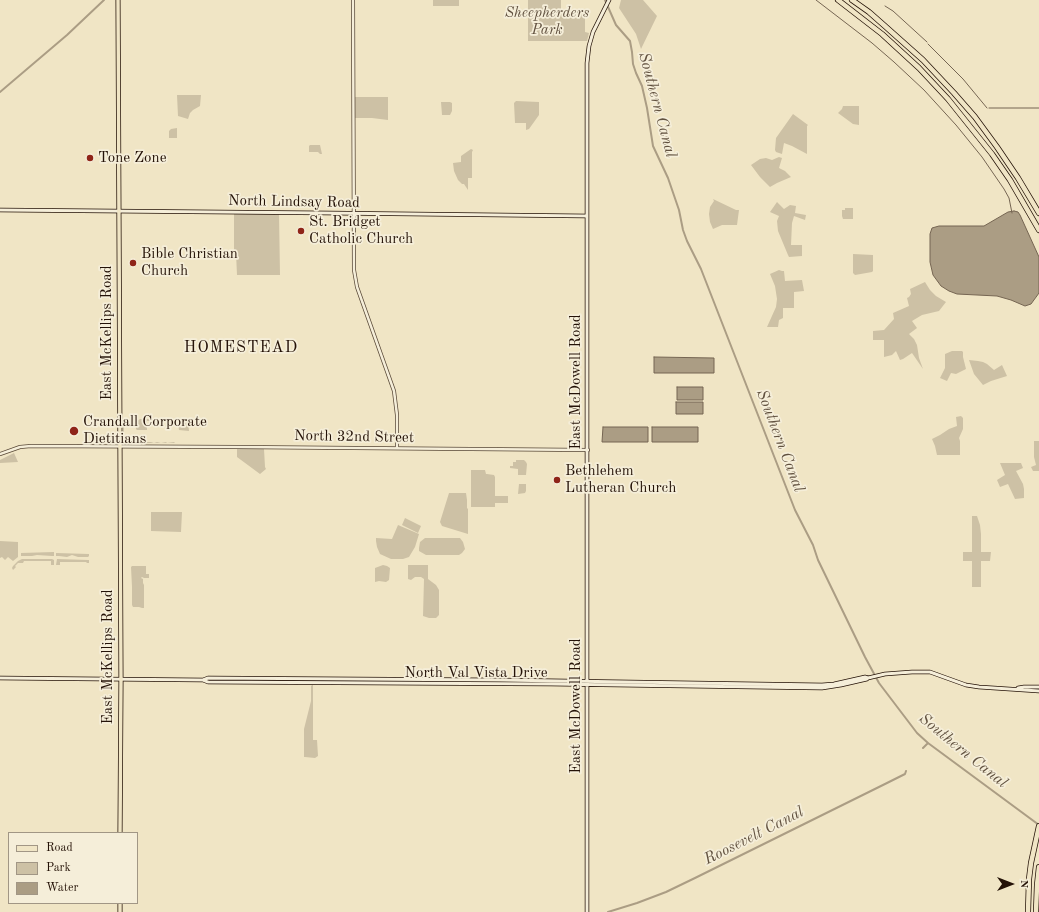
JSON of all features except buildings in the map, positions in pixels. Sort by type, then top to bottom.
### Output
[{"type":"highway","points":[[838,0],[882,34],[919,68],[969,123],[1010,180],[1039,230]]},
{"type":"highway","points":[[852,0],[869,12]]},
{"type":"highway","points":[[856,0],[923,60],[970,111],[1018,178],[1039,213]]},
{"type":"highway","points":[[1028,912],[1029,879],[1032,855],[1039,826]]},
{"type":"highway","points":[[1036,912],[1039,867]]},
{"type":"main road","name":"East McKellips Road","points":[[118,0],[121,680],[120,832]]},
{"type":"main road","name":"East McDowell Road","points":[[587,912],[588,57],[593,32],[609,0]]},
{"type":"main road","name":"North Lindsay Road","points":[[0,210],[587,216]]},
{"type":"main road","name":"North Val Vista Drive","points":[[0,678],[203,680],[208,682],[414,681],[822,685],[880,675],[930,672],[973,686],[1039,690]]},
{"type":"main road","name":"North Val Vista Drive","points":[[1017,689],[1024,687],[1039,687]]},
{"type":"street","points":[[353,0],[354,270],[355,279],[365,311],[394,391],[397,408],[397,448]]},
{"type":"street","name":"North 32nd Street","points":[[0,454],[25,446],[588,450]]},
{"type":"green space","points":[[433,0],[459,0],[459,6],[433,6]]},
{"type":"green space","name":"Sheepherders Park","points":[[528,0],[561,0],[561,10],[583,10],[585,13],[585,32],[589,33],[587,41],[528,41]]},
{"type":"green space","points":[[621,0],[643,0],[657,16],[641,49],[636,34],[619,8]]},
{"type":"green space","points":[[177,95],[201,95],[200,106],[190,113],[188,119],[178,116]]},
{"type":"green space","points":[[353,97],[388,97],[388,120],[353,118]]},
{"type":"green space","points":[[516,101],[539,102],[539,115],[529,129],[526,130],[526,123],[515,123],[514,103]]},
{"type":"green space","points":[[441,102],[452,103],[452,111],[450,115],[442,115]]},
{"type":"green space","points":[[843,106],[859,106],[859,125],[853,124],[838,113]]},
{"type":"green space","points":[[793,114],[808,125],[807,154],[784,143],[782,154],[776,152],[775,150],[776,138]]},
{"type":"green space","points":[[177,128],[177,138],[169,138],[169,131]]},
{"type":"green space","points":[[310,145],[320,145],[322,154],[318,152],[309,152]]},
{"type":"green space","points":[[471,149],[473,150],[472,178],[468,178],[468,190],[464,184],[458,180],[454,171],[453,163],[461,162],[461,156]]},
{"type":"green space","points":[[779,157],[782,158],[779,168],[791,177],[770,187],[751,165],[760,159],[766,158],[772,160]]},
{"type":"green space","points":[[713,199],[739,210],[737,225],[722,225],[713,229],[709,214],[710,207],[714,201]]},
{"type":"green space","points":[[777,202],[784,209],[790,205],[796,206],[795,213],[806,215],[805,220],[794,216],[792,223],[791,245],[802,245],[802,256],[789,257],[788,255],[778,231],[777,221],[779,216],[770,212]]},
{"type":"green space","points":[[845,208],[853,208],[853,219],[843,219],[842,210],[845,210]]},
{"type":"green space","points":[[234,212],[279,213],[280,275],[237,275],[236,253],[234,252]]},
{"type":"green space","points":[[853,254],[873,255],[873,271],[855,275],[853,273]]},
{"type":"green space","points":[[779,270],[784,271],[785,281],[802,280],[804,291],[794,292],[794,308],[783,308],[783,318],[779,320],[778,327],[767,327],[776,307],[777,299],[775,286],[770,274]]},
{"type":"green space","points":[[925,282],[936,296],[946,302],[939,311],[922,315],[912,321],[917,328],[909,334],[917,345],[919,358],[923,369],[912,353],[900,360],[896,351],[892,355],[884,357],[884,340],[873,340],[873,331],[884,330],[894,319],[893,313],[909,306],[907,298],[911,294],[910,289]]},
{"type":"green space","points":[[952,351],[963,352],[966,369],[956,374],[951,373],[947,381],[940,378],[945,368],[945,354]]},
{"type":"green space","points":[[969,360],[983,362],[994,370],[1002,365],[1007,376],[983,385],[974,374]]},
{"type":"green space","points":[[961,416],[963,418],[963,429],[959,438],[960,455],[937,455],[932,439],[957,426],[956,417]]},
{"type":"green space","points":[[140,419],[154,419],[155,421],[147,421],[147,430],[137,430],[136,422]]},
{"type":"green space","points":[[182,419],[197,419],[197,421],[188,421],[189,431],[179,430],[178,422]]},
{"type":"green space","points":[[123,421],[124,437],[129,442],[154,443],[125,443],[123,441]]},
{"type":"green space","points":[[1034,441],[1039,441],[1039,471],[1033,471],[1031,467],[1036,465],[1034,457]]},
{"type":"green space","points":[[237,449],[264,449],[266,469],[260,474],[237,457]]},
{"type":"green space","points":[[14,453],[18,462],[0,463],[0,460]]},
{"type":"green space","points":[[516,460],[524,460],[526,462],[526,475],[518,475],[518,469],[510,468]]},
{"type":"green space","points":[[1000,463],[1021,463],[1023,468],[1016,471],[1023,484],[1024,498],[1015,499],[1008,484],[1000,487],[997,480],[1005,475]]},
{"type":"green space","points":[[471,470],[485,470],[486,474],[494,475],[495,496],[508,496],[508,503],[495,503],[495,507],[471,507]]},
{"type":"green space","points":[[519,484],[526,484],[525,493],[518,494]]},
{"type":"green space","points":[[449,493],[466,493],[468,509],[468,534],[442,526],[440,522]]},
{"type":"green space","points":[[151,512],[182,512],[181,532],[151,531]]},
{"type":"green space","points":[[972,516],[977,516],[980,525],[981,552],[991,552],[990,561],[981,561],[981,587],[972,587],[972,561],[963,561],[963,552],[972,552]]},
{"type":"green space","points":[[405,518],[421,526],[418,533],[402,525]]},
{"type":"green space","points":[[398,525],[419,534],[415,547],[409,557],[403,559],[391,559],[380,554],[377,547],[376,538],[392,539]]},
{"type":"green space","points":[[425,538],[460,538],[465,549],[459,555],[426,555],[419,551],[420,542]]},
{"type":"green space","points":[[0,541],[18,542],[18,557],[13,561],[8,557],[5,560],[2,557],[0,558]]},
{"type":"green space","points":[[54,552],[54,556],[21,556],[21,553]]},
{"type":"green space","points":[[56,553],[89,554],[89,556],[56,556]]},
{"type":"green space","points":[[22,559],[52,559],[54,560],[54,565],[51,565],[51,561],[24,561],[23,563],[18,563],[13,570],[13,566]]},
{"type":"green space","points":[[57,559],[89,560],[89,563],[60,562],[60,565],[56,565]]},
{"type":"green space","points":[[383,565],[390,568],[389,580],[386,582],[375,582],[375,568]]},
{"type":"green space","points":[[408,565],[428,565],[428,579],[436,585],[439,590],[439,615],[436,618],[423,616],[424,579],[421,577],[415,577],[411,580],[408,579]]},
{"type":"green space","points":[[132,566],[146,566],[146,574],[149,574],[149,578],[141,578],[143,579],[144,585],[144,608],[133,607],[132,605]]},
{"type":"green space","points":[[312,685],[313,740],[317,740],[318,756],[315,758],[304,757],[304,729],[311,701]]},
{"type":"water","points":[[1008,212],[1018,212],[1020,215],[1039,257],[1039,293],[1031,304],[1025,306],[997,296],[957,294],[941,286],[933,275],[930,262],[930,234],[932,228],[939,226],[984,226]]},
{"type":"water","points":[[654,357],[714,358],[714,373],[654,373]]},
{"type":"water","points":[[677,387],[703,387],[703,400],[677,400]]},
{"type":"water","points":[[676,402],[703,402],[703,414],[676,414]]},
{"type":"water","points":[[603,427],[648,427],[648,442],[602,442]]},
{"type":"water","points":[[652,427],[698,427],[698,442],[652,442]]},
{"type":"waterway","points":[[0,92],[67,35],[104,0]]},
{"type":"waterway","name":"Southern Canal","points":[[605,0],[616,25],[630,41],[633,64],[642,86],[647,108],[653,146],[668,178],[679,210],[687,241],[701,269],[795,510],[813,545],[818,560],[865,657],[879,683],[917,733],[928,743],[1039,825]]},
{"type":"waterway","points":[[816,0],[872,43],[924,90],[956,125],[982,157],[1009,198],[1012,213]]},
{"type":"waterway","points":[[885,6],[893,11],[927,42]]},
{"type":"waterway","points":[[928,44],[963,79],[987,108]]},
{"type":"waterway","points":[[989,108],[1039,108]]},
{"type":"waterway","name":"Southern Canal","points":[[923,748],[928,743]]},
{"type":"waterway","name":"Roosevelt Canal","points":[[608,912],[666,892],[905,774],[906,771]]},
{"type":"place","name":"Tone Zone","points":[[90,158]]},
{"type":"place","name":"St. Bridget Catholic Church","points":[[301,231]]},
{"type":"place","name":"Bible Christian Church","points":[[133,263]]},
{"type":"place","name":"Crandall Corporate Dietitians","points":[[74,431]]},
{"type":"place","name":"Bethlehem Lutheran Church","points":[[557,480]]},
{"type":"district","name":"HOMESTEAD","points":[[241,348]]}]
